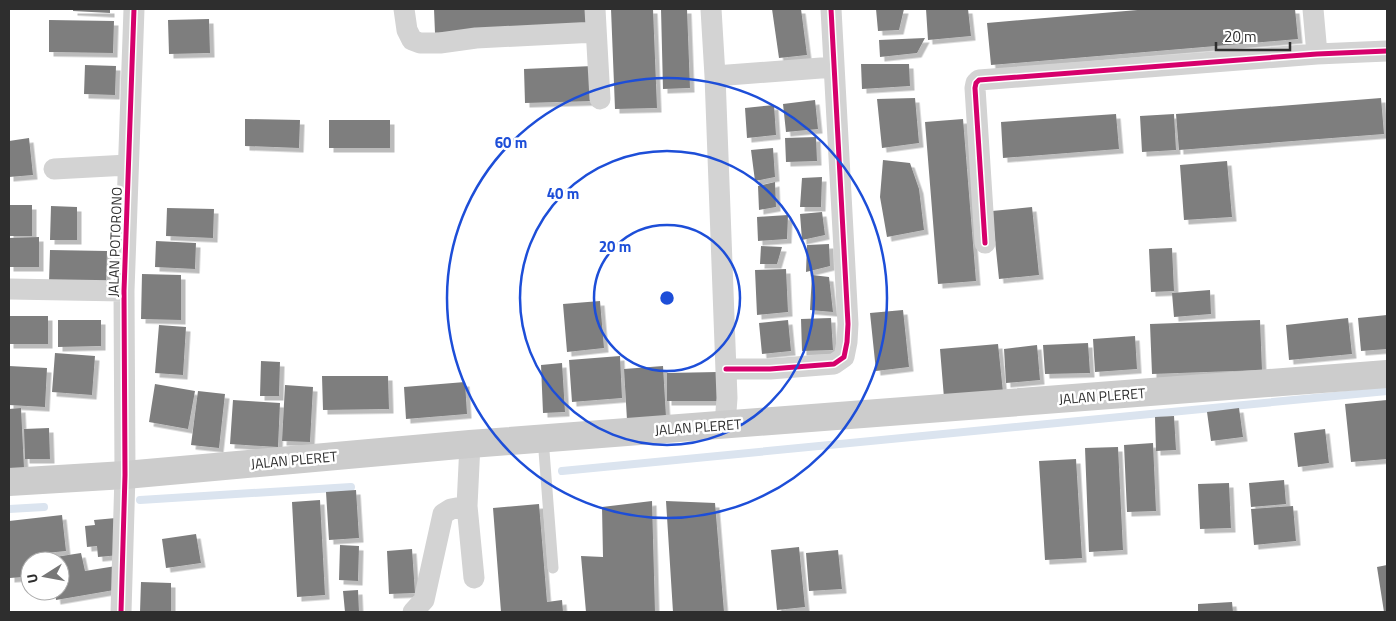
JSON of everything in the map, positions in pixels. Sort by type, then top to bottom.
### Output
[{"type":"main road","name":"JALAN PLERET","points":[[9,482],[125,475],[543,438],[1387,374]]},
{"type":"street","name":"JALAN POTORONO","points":[[120,612],[125,475],[124,291],[134,9]]},
{"type":"street","points":[[404,9],[406,30],[412,40],[420,43],[596,32]]},
{"type":"street","points":[[595,9],[600,99]]},
{"type":"street","points":[[711,9],[727,398],[725,425]]},
{"type":"street","points":[[726,369],[770,369],[834,364],[844,357],[848,324],[831,9]]},
{"type":"street","points":[[1313,9],[1317,54]]},
{"type":"street","points":[[985,243],[975,88],[979,80],[1317,54],[1387,51]]},
{"type":"street","points":[[715,76],[834,68]]},
{"type":"street","points":[[54,169],[128,165]]},
{"type":"street","points":[[9,289],[124,291]]},
{"type":"street","points":[[470,444],[467,506],[474,578]]},
{"type":"street","points":[[413,612],[424,600],[442,514],[446,510],[467,506]]},
{"type":"lane","points":[[543,438],[553,568]]},
{"type":"building","points":[[73,9],[110,9],[110,13],[73,11]]},
{"type":"building","points":[[434,9],[586,9],[587,24],[435,33]]},
{"type":"building","points":[[611,9],[653,9],[657,108],[615,109]]},
{"type":"building","points":[[661,9],[687,9],[690,88],[663,89]]},
{"type":"building","points":[[772,9],[801,9],[807,55],[779,58]]},
{"type":"building","points":[[876,9],[904,9],[899,30],[878,31]]},
{"type":"building","points":[[926,9],[968,9],[971,36],[928,40]]},
{"type":"building","points":[[1149,9],[1295,9],[1298,39],[991,65],[987,23]]},
{"type":"building","points":[[209,19],[210,53],[169,54],[168,20]]},
{"type":"building","points":[[49,20],[114,21],[113,53],[49,52]]},
{"type":"building","points":[[925,38],[917,53],[880,57],[879,40]]},
{"type":"building","points":[[861,64],[909,64],[910,86],[862,89]]},
{"type":"building","points":[[85,65],[116,66],[115,95],[84,94]]},
{"type":"building","points":[[593,66],[594,101],[525,103],[524,69]]},
{"type":"building","points":[[915,98],[919,143],[882,148],[877,99]]},
{"type":"building","points":[[1381,98],[1384,134],[1179,150],[1176,114]]},
{"type":"building","points":[[815,100],[818,129],[786,132],[783,104]]},
{"type":"building","points":[[774,105],[776,135],[747,138],[745,108]]},
{"type":"building","points":[[1116,114],[1119,149],[1003,158],[1001,122]]},
{"type":"building","points":[[1174,114],[1176,150],[1142,152],[1140,116]]},
{"type":"building","points":[[245,119],[300,120],[299,148],[245,146]]},
{"type":"building","points":[[963,119],[976,281],[938,284],[925,122]]},
{"type":"building","points":[[329,120],[390,120],[390,148],[329,148]]},
{"type":"building","points":[[816,137],[817,161],[786,162],[785,138]]},
{"type":"building","points":[[29,138],[33,175],[9,177],[9,141]]},
{"type":"building","points":[[773,148],[775,177],[755,181],[751,150]]},
{"type":"building","points":[[883,160],[910,163],[919,189],[924,230],[887,237],[880,197]]},
{"type":"building","points":[[1227,161],[1232,217],[1184,220],[1180,165]]},
{"type":"building","points":[[822,177],[821,207],[800,207],[802,178]]},
{"type":"building","points":[[775,182],[776,207],[759,210],[758,186]]},
{"type":"building","points":[[9,205],[32,205],[32,236],[9,236]]},
{"type":"building","points":[[51,206],[77,207],[77,240],[50,240]]},
{"type":"building","points":[[1032,207],[1039,275],[999,279],[992,211]]},
{"type":"building","points":[[167,208],[214,209],[213,238],[166,236]]},
{"type":"building","points":[[822,212],[825,235],[802,240],[800,214]]},
{"type":"building","points":[[788,215],[787,239],[758,241],[757,217]]},
{"type":"building","points":[[39,237],[39,267],[9,267],[9,238]]},
{"type":"building","points":[[156,241],[196,243],[195,269],[155,267]]},
{"type":"building","points":[[829,244],[830,266],[806,272],[807,245]]},
{"type":"building","points":[[761,246],[782,247],[777,264],[760,264]]},
{"type":"building","points":[[1172,248],[1174,291],[1151,292],[1149,249]]},
{"type":"building","points":[[50,250],[107,251],[106,284],[49,282]]},
{"type":"building","points":[[786,269],[788,312],[757,315],[755,270]]},
{"type":"building","points":[[142,274],[181,275],[181,320],[141,319]]},
{"type":"building","points":[[812,275],[829,277],[833,312],[810,310]]},
{"type":"building","points":[[1210,290],[1211,314],[1174,317],[1172,293]]},
{"type":"building","points":[[600,301],[604,348],[567,352],[563,304]]},
{"type":"building","points":[[903,310],[909,367],[876,371],[870,313]]},
{"type":"building","points":[[1387,315],[1387,349],[1361,351],[1358,318]]},
{"type":"building","points":[[9,316],[48,316],[48,344],[9,344]]},
{"type":"building","points":[[831,318],[833,350],[802,351],[801,319]]},
{"type":"building","points":[[1348,318],[1352,354],[1289,360],[1286,325]]},
{"type":"building","points":[[58,320],[101,320],[101,346],[58,347]]},
{"type":"building","points":[[788,320],[791,351],[762,354],[759,323]]},
{"type":"building","points":[[1260,320],[1262,370],[1152,374],[1150,324]]},
{"type":"building","points":[[159,325],[186,327],[183,375],[155,373]]},
{"type":"building","points":[[1135,336],[1137,369],[1095,372],[1093,339]]},
{"type":"building","points":[[1088,343],[1090,373],[1045,374],[1043,345]]},
{"type":"building","points":[[998,344],[1003,392],[944,398],[940,349]]},
{"type":"building","points":[[1037,345],[1040,380],[1006,383],[1004,349]]},
{"type":"building","points":[[55,353],[95,356],[92,395],[52,392]]},
{"type":"building","points":[[620,356],[622,398],[572,402],[569,360]]},
{"type":"building","points":[[261,361],[280,362],[279,396],[260,396]]},
{"type":"building","points":[[562,363],[565,412],[543,413],[541,365]]},
{"type":"building","points":[[9,366],[47,368],[45,407],[9,405]]},
{"type":"building","points":[[663,366],[666,417],[627,420],[624,369]]},
{"type":"building","points":[[718,372],[718,401],[667,401],[667,373]]},
{"type":"building","points":[[322,376],[388,376],[389,409],[323,410]]},
{"type":"building","points":[[465,382],[467,414],[406,419],[404,387]]},
{"type":"building","points":[[155,384],[195,391],[188,429],[149,422]]},
{"type":"building","points":[[285,385],[313,387],[310,442],[282,441]]},
{"type":"building","points":[[198,391],[225,394],[219,448],[191,445]]},
{"type":"building","points":[[233,400],[280,403],[278,447],[230,444]]},
{"type":"building","points":[[1387,400],[1387,459],[1351,462],[1345,404]]},
{"type":"building","points":[[21,408],[24,468],[9,469],[9,409]]},
{"type":"building","points":[[1239,408],[1243,437],[1211,441],[1207,412]]},
{"type":"building","points":[[1174,416],[1176,450],[1156,451],[1155,417]]},
{"type":"building","points":[[49,428],[50,459],[25,459],[24,429]]},
{"type":"building","points":[[1325,429],[1329,463],[1298,467],[1294,433]]},
{"type":"building","points":[[1153,443],[1156,511],[1127,512],[1124,445]]},
{"type":"building","points":[[1118,447],[1123,550],[1089,552],[1085,448]]},
{"type":"building","points":[[1076,459],[1082,558],[1045,560],[1039,461]]},
{"type":"building","points":[[1284,480],[1286,504],[1251,507],[1249,483]]},
{"type":"building","points":[[1229,483],[1231,528],[1200,529],[1198,484]]},
{"type":"building","points":[[356,490],[359,538],[329,540],[326,492]]},
{"type":"building","points":[[320,500],[325,595],[297,597],[292,502]]},
{"type":"building","points":[[652,501],[655,612],[586,612],[581,556],[603,557],[602,507]]},
{"type":"building","points":[[666,501],[715,503],[724,612],[673,612]]},
{"type":"building","points":[[539,504],[547,602],[562,600],[563,612],[501,612],[493,508]]},
{"type":"building","points":[[1293,506],[1296,541],[1254,545],[1251,509]]},
{"type":"building","points":[[62,515],[66,551],[20,551],[20,577],[10,578],[9,521]]},
{"type":"building","points":[[116,518],[120,555],[98,557],[97,546],[87,547],[85,526],[95,525],[94,520]]},
{"type":"building","points":[[196,534],[201,563],[166,568],[162,539]]},
{"type":"building","points":[[340,545],[359,546],[358,581],[339,580]]},
{"type":"building","points":[[799,547],[805,607],[777,610],[771,550]]},
{"type":"building","points":[[412,549],[415,593],[389,594],[387,551]]},
{"type":"building","points":[[838,550],[842,589],[809,591],[806,553]]},
{"type":"building","points":[[81,553],[85,571],[116,566],[120,589],[70,598],[70,555]]},
{"type":"building","points":[[1387,565],[1387,612],[1384,612],[1377,567]]},
{"type":"building","points":[[141,582],[171,583],[171,612],[140,612]]},
{"type":"building","points":[[358,590],[359,612],[345,612],[343,591]]},
{"type":"building","points":[[1232,602],[1233,612],[1198,612],[1198,604]]},
{"type":"waterway","points":[[562,471],[1387,391]]},
{"type":"waterway","points":[[140,500],[351,487]]},
{"type":"waterway","points":[[9,509],[44,507]]},
{"type":"cycle path","points":[[121,612],[125,475],[124,291],[134,9]]},
{"type":"cycle path","points":[[726,369],[770,369],[834,364],[844,357],[848,324],[831,9]]},
{"type":"cycle path","points":[[985,243],[975,88],[979,80],[1317,54],[1387,51]]}]
